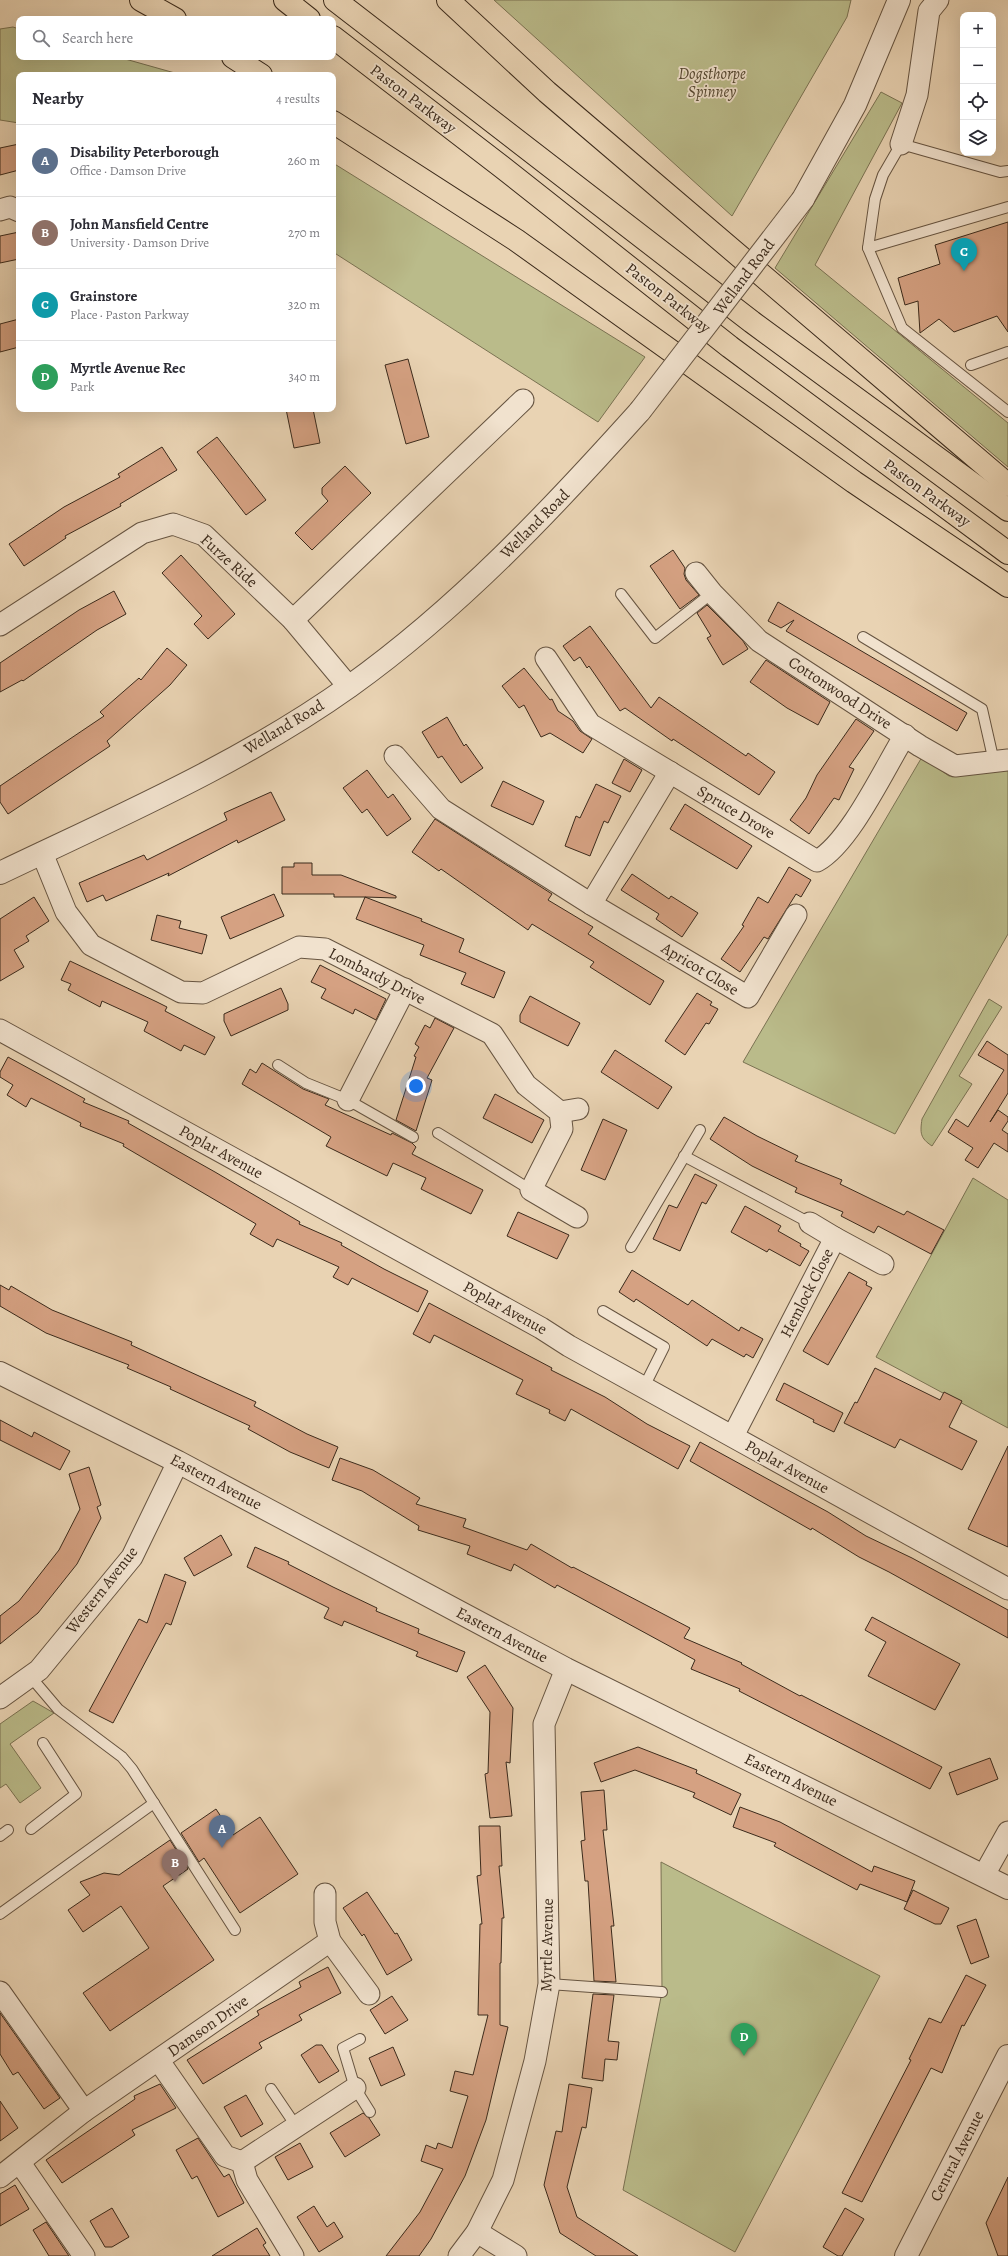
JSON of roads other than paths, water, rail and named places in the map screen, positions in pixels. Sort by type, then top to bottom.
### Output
[{"type":"highway","points":[[141,0],[169,16]]},
{"type":"highway","points":[[284,0],[305,16]]},
{"type":"highway","name":"Paston Parkway","points":[[335,0],[752,322],[1008,510]]},
{"type":"highway","points":[[448,0],[547,92],[1008,485]]},
{"type":"highway","name":"Paston Parkway","points":[[336,39],[502,167],[730,347],[1008,553]]},
{"type":"highway","points":[[238,60],[256,72]]},
{"type":"highway","points":[[336,124],[516,240],[854,482],[1008,586]]},
{"type":"street","name":"Welland Road","points":[[0,873],[202,776],[349,687],[395,652],[472,587],[561,499],[640,411],[803,199],[856,105],[899,0]]},
{"type":"street","points":[[901,144],[917,95],[929,11],[938,0]]},
{"type":"street","points":[[0,210],[10,207],[16,210]]},
{"type":"street","points":[[293,620],[523,400]]},
{"type":"street","name":"Furze Ride","points":[[0,623],[142,533],[173,524],[204,535],[293,620],[349,687]]},
{"type":"street","name":"Cottonwood Drive","points":[[696,573],[712,593],[759,641],[955,766],[1001,761]]},
{"type":"street","name":"Spruce Drove","points":[[546,658],[590,724],[817,861],[827,855],[845,836],[905,735]]},
{"type":"street","name":"Apricot Close","points":[[396,756],[441,809],[591,904],[748,997],[796,915]]},
{"type":"street","points":[[591,904],[670,772]]},
{"type":"street","name":"Lombardy Drive","points":[[42,853],[66,912],[90,945],[181,992],[204,993],[299,947],[325,949],[492,1034],[526,1085],[569,1110],[562,1129],[531,1190]]},
{"type":"street","points":[[348,1100],[405,989]]},
{"type":"street","name":"Poplar Avenue","points":[[0,1030],[541,1328],[644,1387],[1008,1589]]},
{"type":"street","points":[[531,1190],[577,1217]]},
{"type":"street","name":"Hemlock Close","points":[[733,1436],[835,1238],[810,1223]]},
{"type":"street","points":[[835,1238],[883,1264]]},
{"type":"street","name":"Eastern Avenue","points":[[0,1373],[178,1462],[566,1669],[1008,1888]]},
{"type":"street","name":"Western Avenue","points":[[0,1698],[39,1670],[132,1557],[178,1462]]},
{"type":"street","name":"Myrtle Avenue","points":[[459,2256],[477,2232],[502,2180],[535,2061],[550,1984],[544,1724],[566,1669]]},
{"type":"street","points":[[984,1875],[1008,1832]]},
{"type":"street","points":[[324,1894],[325,1922],[330,1941],[369,1994]]},
{"type":"street","name":"Damson Drive","points":[[0,2177],[20,2163],[84,2111],[159,2061],[330,1941]]},
{"type":"street","points":[[0,1992],[84,2111]]},
{"type":"street","name":"Central Avenue","points":[[906,2256],[1008,2056]]},
{"type":"street","points":[[159,2061],[225,2156],[242,2162]]},
{"type":"street","points":[[242,2162],[355,2088]]},
{"type":"street","points":[[242,2162],[247,2180],[293,2256]]},
{"type":"street","points":[[20,2163],[84,2256]]},
{"type":"street","points":[[477,2232],[516,2256]]},
{"type":"lane","points":[[1008,171],[1000,172],[901,144],[883,175],[875,199],[868,248],[902,328],[957,374],[1008,412]]},
{"type":"lane","points":[[868,248],[1008,207]]},
{"type":"lane","points":[[971,365],[1008,352]]},
{"type":"lane","points":[[621,594],[655,638],[712,593]]},
{"type":"lane","points":[[863,637],[982,709],[1001,761]]},
{"type":"lane","points":[[278,1065],[306,1083],[348,1100],[413,1137]]},
{"type":"lane","points":[[631,1246],[700,1130]]},
{"type":"lane","points":[[438,1133],[531,1190]]},
{"type":"lane","name":"Hemlock Close","points":[[684,1156],[810,1223]]},
{"type":"lane","points":[[602,1311],[664,1347],[644,1387]]},
{"type":"lane","points":[[30,1676],[58,1709],[122,1757],[132,1769],[235,1930]]},
{"type":"lane","points":[[31,1828],[76,1794],[43,1743]]},
{"type":"lane","points":[[2,1909],[154,1803]]},
{"type":"lane","points":[[550,1984],[662,1992]]},
{"type":"lane","points":[[360,2039],[343,2048],[355,2088],[370,2112]]},
{"type":"lane","points":[[271,2090],[296,2126]]},
{"type":"place","name":"Grainstore","points":[[964,271]]},
{"type":"place","name":"Disability Peterborough","points":[[222,1848]]},
{"type":"place","name":"John Mansfield Centre","points":[[175,1882]]},
{"type":"place","name":"Myrtle Avenue Rec","points":[[744,2056]]},
{"type":"park label","name":"Dogsthorpe Spinney","points":[[712,83]]}]
